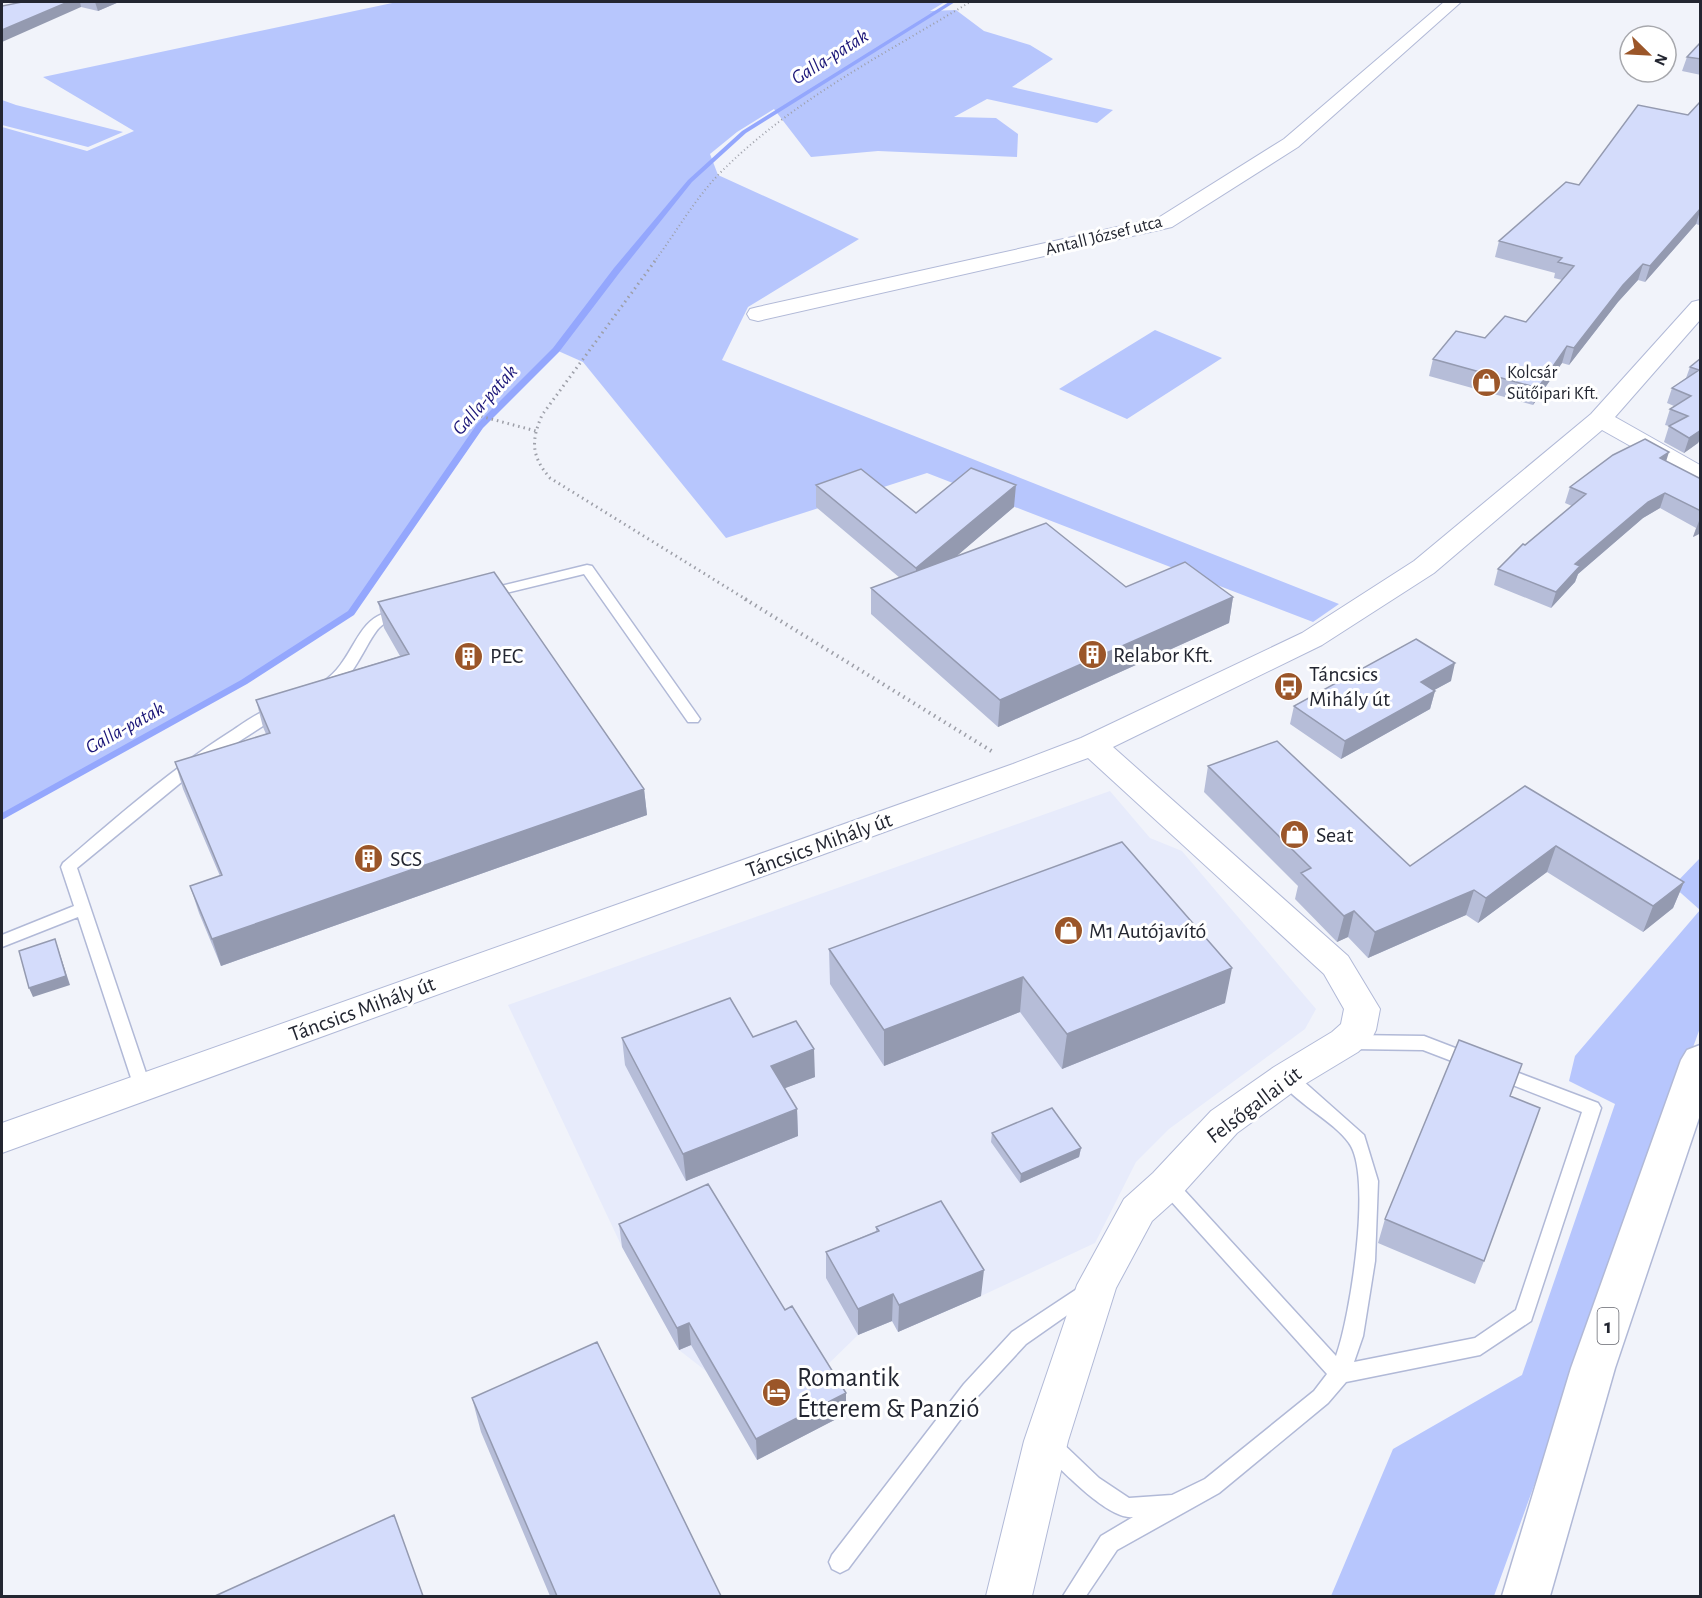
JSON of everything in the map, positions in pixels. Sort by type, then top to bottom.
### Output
[{"type":"main road","name":"1","points":[[1526,1596],[1593,1368],[1701,1060]]},
{"type":"street","name":"Antall József utca","points":[[758,314],[1165,223],[1291,143],[1453,2]]},
{"type":"street","name":"Táncsics Mihály út","points":[[2,1138],[1024,771],[1092,745],[1312,639],[1424,567],[1600,419],[1701,307]]},
{"type":"street","points":[[1600,419],[1701,475]]},
{"type":"street","name":"Felsőgallai út","points":[[1009,1596],[1046,1441],[1097,1285],[1137,1210],[1167,1184],[1224,1122],[1287,1077],[1345,1042],[1358,1030],[1362,1009],[1336,965],[1092,745]]},
{"type":"lane","points":[[473,597],[587,569],[693,719]]},
{"type":"lane","points":[[314,692],[343,676],[370,632],[382,619],[416,610]]},
{"type":"lane","points":[[142,1088],[69,867],[161,787],[255,723],[294,702]]},
{"type":"lane","points":[[2,941],[82,909]]},
{"type":"lane","points":[[1340,1374],[1480,1346],[1524,1315],[1592,1108],[1424,1043],[1345,1042]]},
{"type":"lane","points":[[1074,1596],[1109,1543],[1212,1486],[1321,1397],[1340,1374],[1353,1336],[1365,1261],[1369,1181],[1358,1140],[1287,1077]]},
{"type":"lane","points":[[1167,1184],[1340,1374]]},
{"type":"lane","points":[[840,1563],[971,1390],[1019,1338],[1071,1300],[1097,1285]]},
{"type":"lane","points":[[1046,1441],[1092,1485],[1126,1508],[1176,1504]]},
{"type":"path","points":[[970,2],[791,112],[718,175],[542,415],[536,431],[533,450],[536,463],[550,478],[1024,771]]},
{"type":"path","points":[[465,412],[536,431]]},
{"type":"shaded area","points":[[397,2],[945,2],[930,11],[956,10],[984,31],[1030,45],[1053,59],[1012,87],[1113,110],[1097,123],[987,99],[954,117],[996,118],[1018,134],[1017,157],[878,151],[811,157],[774,109],[737,132],[710,154],[718,175],[859,239],[748,307],[722,360],[1339,604],[1313,622],[927,473],[726,538],[583,362],[556,350],[480,426],[351,613],[244,682],[2,817],[2,127],[87,151],[134,131],[43,77]]},
{"type":"shaded area","points":[[2,100],[123,132],[88,147],[2,125]]},
{"type":"shaded area","points":[[1155,330],[1222,358],[1127,419],[1059,389]]},
{"type":"shaded area","points":[[1110,791],[1150,838],[1182,851],[1316,1009],[1305,1029],[1169,1129],[1136,1162],[1095,1243],[898,1332],[892,1321],[858,1335],[820,1372],[792,1329],[706,1371],[679,1350],[622,1247],[508,1005]]},
{"type":"shaded area","points":[[1700,858],[1700,910],[1673,886]]},
{"type":"shaded area","points":[[1700,910],[1700,1028],[1494,1596],[1331,1596],[1393,1449],[1522,1375],[1615,1104],[1569,1081],[1575,1056]]},
{"type":"building","points":[[22,2],[68,2],[2,30],[2,6]]},
{"type":"building","points":[[1701,42],[1701,59],[1687,57]]},
{"type":"building","points":[[1701,101],[1701,208],[1650,266],[1643,264],[1623,285],[1574,348],[1567,346],[1538,388],[1433,359],[1456,331],[1485,338],[1505,316],[1526,322],[1574,266],[1558,262],[1562,258],[1499,241],[1566,182],[1579,185],[1638,105],[1688,115]]},
{"type":"building","points":[[1701,358],[1701,430],[1689,438],[1669,426],[1688,416],[1670,409],[1691,396],[1672,388],[1699,370],[1690,367]]},
{"type":"building","points":[[1645,439],[1669,452],[1660,458],[1701,479],[1701,511],[1665,493],[1648,502],[1575,564],[1580,566],[1556,592],[1498,569],[1523,544],[1525,545],[1586,494],[1570,487],[1613,455]]},
{"type":"building","points":[[971,468],[1016,485],[916,568],[816,485],[861,469],[916,513]]},
{"type":"building","points":[[1046,523],[1126,587],[1185,562],[1233,597],[1000,700],[871,588]]},
{"type":"building","name":"SCS","points":[[494,572],[644,789],[212,939],[190,886],[222,875],[175,762],[270,733],[256,700],[409,654],[378,602]]},
{"type":"building","points":[[1416,639],[1455,663],[1421,682],[1435,691],[1345,741],[1294,706]]},
{"type":"building","points":[[1277,741],[1410,866],[1525,786],[1684,882],[1653,906],[1556,846],[1486,898],[1474,890],[1375,932],[1354,911],[1344,916],[1301,873],[1311,868],[1208,766]]},
{"type":"building","name":"M1 Autójavító","points":[[1122,842],[1232,968],[1067,1034],[1023,977],[884,1030],[829,949]]},
{"type":"building","points":[[55,939],[66,976],[29,988],[19,951]]},
{"type":"building","points":[[730,998],[753,1037],[796,1021],[814,1049],[771,1066],[797,1109],[683,1154],[622,1038]]},
{"type":"building","points":[[1459,1040],[1522,1064],[1510,1096],[1540,1108],[1484,1261],[1385,1219]]},
{"type":"building","points":[[1052,1108],[1081,1148],[1021,1174],[992,1133]]},
{"type":"building","points":[[708,1184],[785,1310],[792,1306],[846,1393],[756,1439],[689,1323],[677,1328],[619,1224]]},
{"type":"building","points":[[941,1201],[984,1270],[899,1305],[893,1294],[858,1309],[826,1252],[879,1231],[876,1227]]},
{"type":"building","points":[[597,1342],[721,1596],[557,1596],[472,1398]]},
{"type":"building","points":[[394,1515],[423,1596],[215,1596]]},
{"type":"waterway","name":"Galla-patak","points":[[2,817],[244,682],[351,613],[480,426],[556,350],[617,270],[690,181],[744,132],[952,2]]},
{"type":"place","name":"Kolcsár Sütőipari Kft.","points":[[1486,383]]},
{"type":"place","name":"Relabor Kft.","points":[[1092,655]]},
{"type":"place","name":"PEC","points":[[469,656]]},
{"type":"place","name":"Táncsics Mihály út","points":[[1288,687]]},
{"type":"place","name":"Seat","points":[[1295,835]]},
{"type":"place","name":"SCS","points":[[369,859]]},
{"type":"place","name":"M1 Autójavító","points":[[1068,931]]},
{"type":"place","name":"Romantik Étterem & Panzió","points":[[776,1393]]}]
